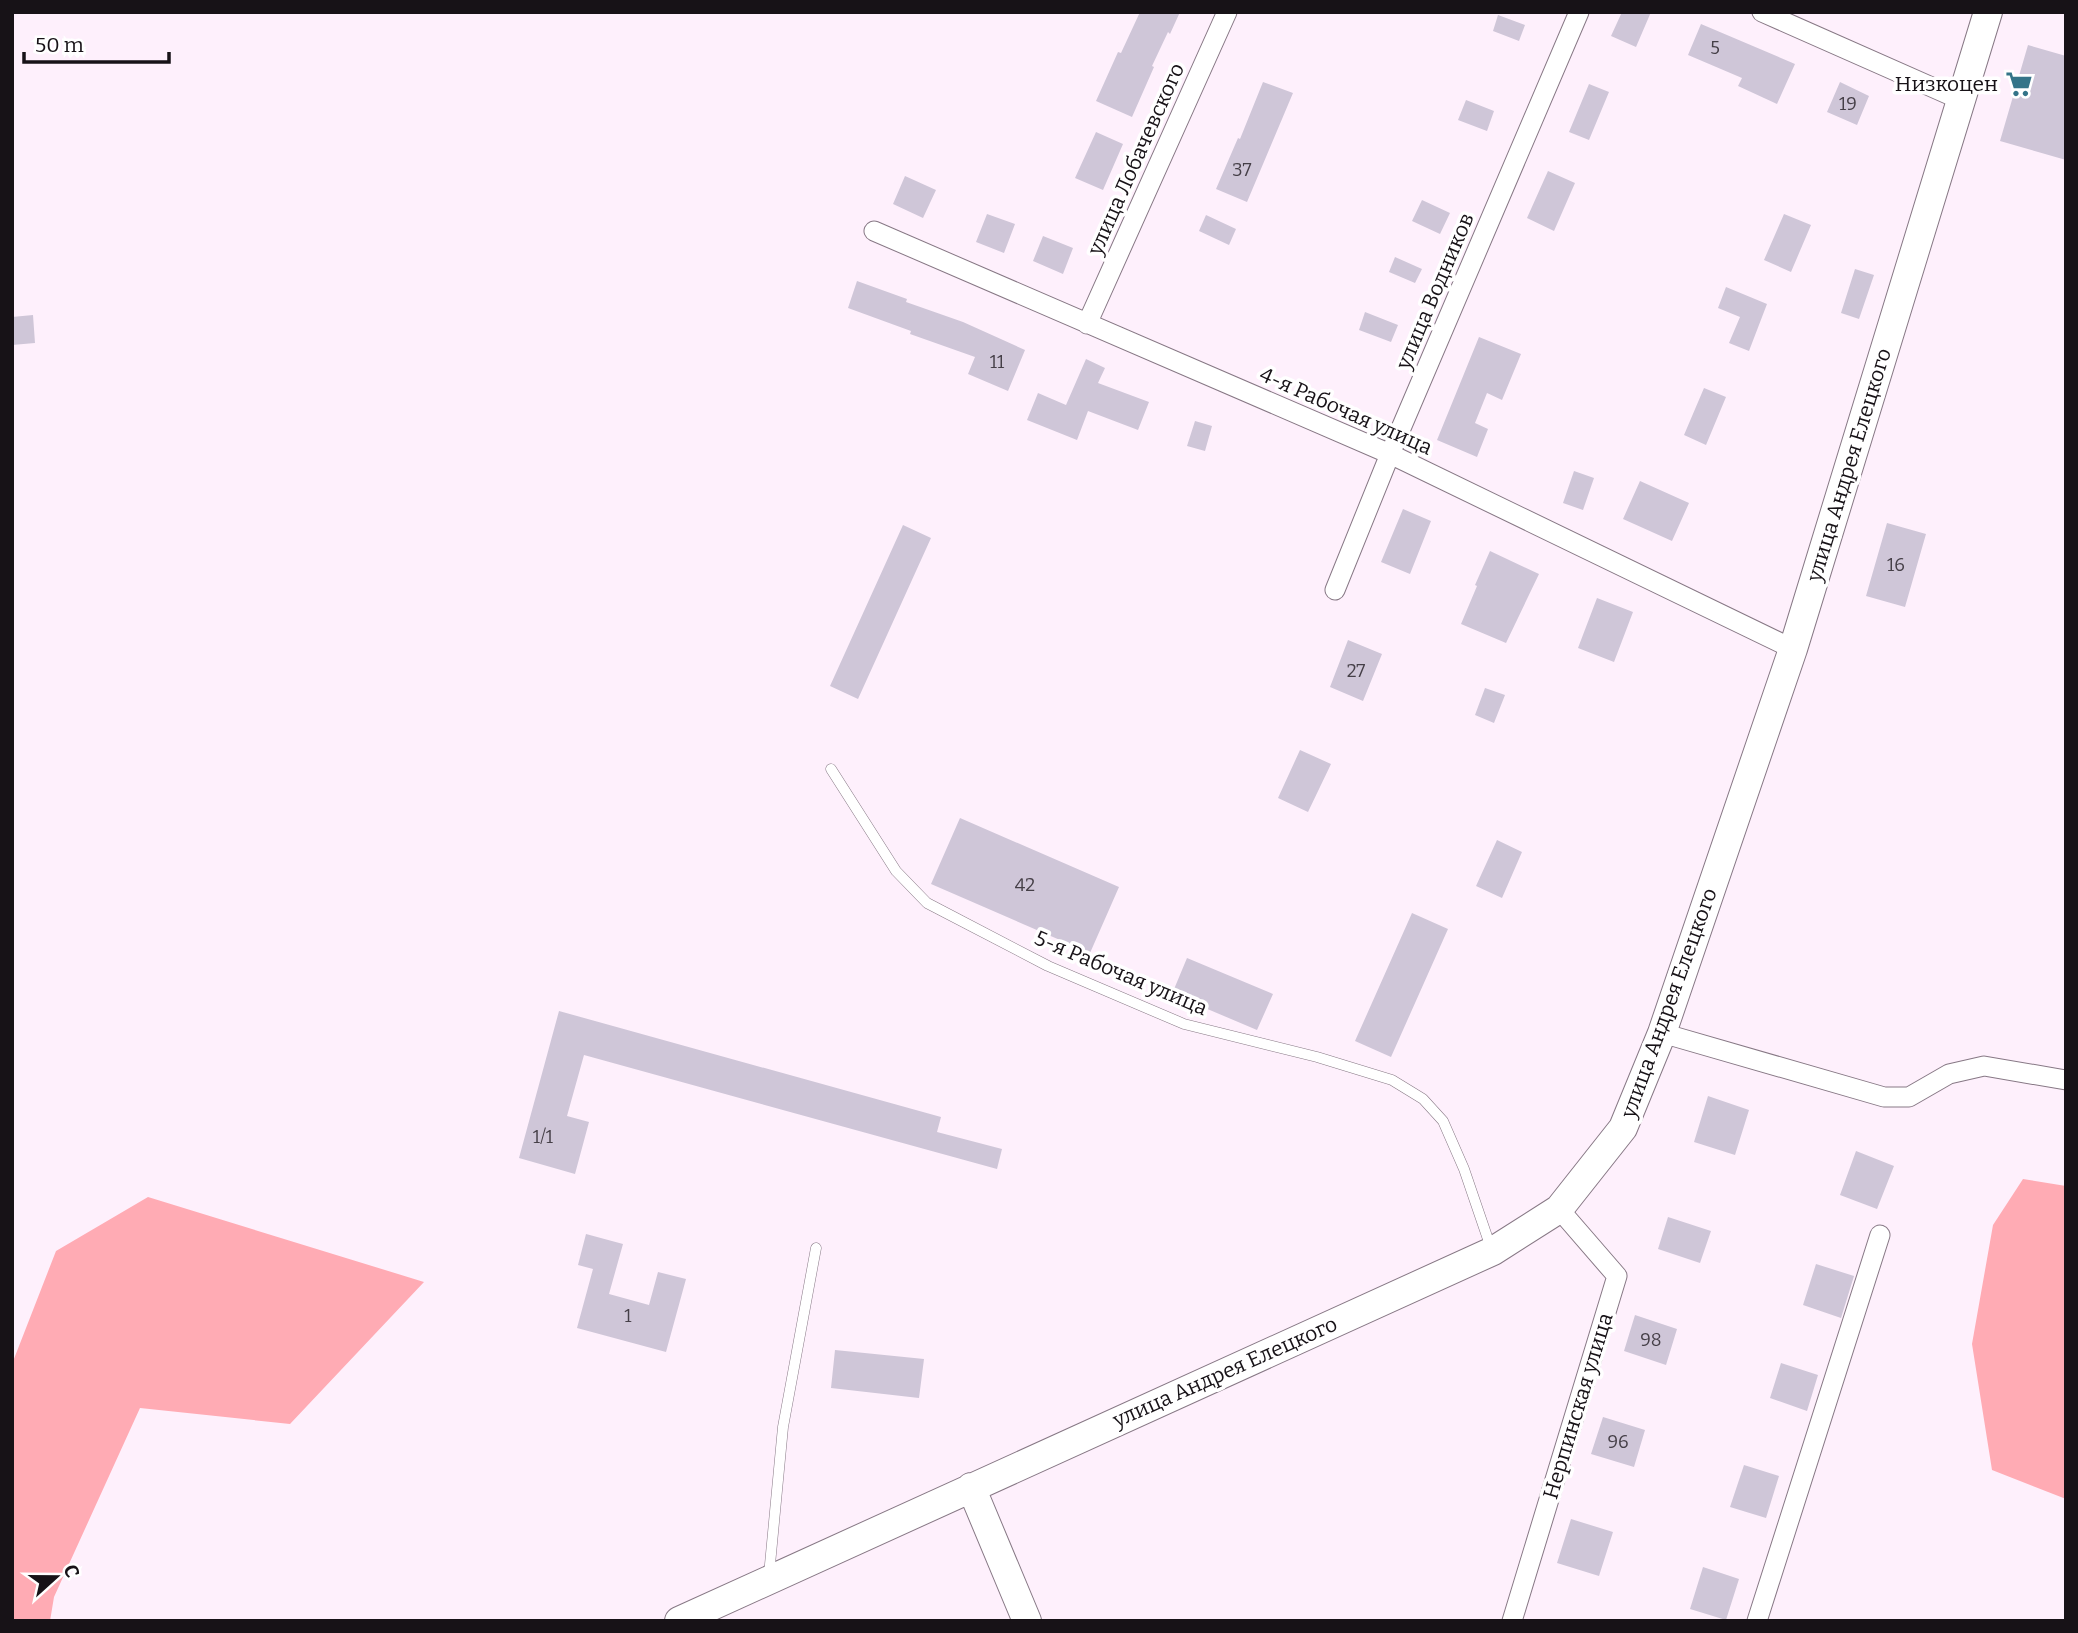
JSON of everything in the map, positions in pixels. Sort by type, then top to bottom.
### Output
[{"type":"main road","name":"улица Андрея Елецкого","points":[[679,1621],[1493,1251],[1559,1209],[1623,1128],[1662,1033],[1793,649],[1989,12]]},
{"type":"main road","points":[[971,1487],[1027,1621]]},
{"type":"street","name":"улица Лобачевского","points":[[1087,324],[1227,12]]},
{"type":"street","name":"улица Водников","points":[[1335,590],[1390,454],[1579,12]]},
{"type":"street","points":[[1762,12],[1961,100]]},
{"type":"street","name":"4-я Рабочая улица","points":[[874,231],[1390,454],[1793,649]]},
{"type":"street","points":[[1662,1033],[1884,1097],[1909,1097],[1949,1074],[1984,1066],[2066,1080]]},
{"type":"street","name":"Нерпинская улица","points":[[1512,1621],[1617,1276],[1559,1209]]},
{"type":"street","points":[[1757,1621],[1880,1235]]},
{"type":"lane","name":"5-я Рабочая улица","points":[[831,769],[896,872],[927,904],[1048,967],[1184,1024],[1317,1057],[1392,1080],[1423,1099],[1443,1121],[1464,1169],[1493,1251]]},
{"type":"lane","points":[[769,1580],[783,1427],[816,1248]]},
{"type":"shaded area","points":[[2023,1179],[2066,1186],[2066,1499],[1992,1470],[1972,1344],[1993,1225]]},
{"type":"shaded area","points":[[148,1197],[424,1282],[290,1424],[140,1408],[54,1597],[50,1621],[12,1621],[12,1364],[56,1251]]},
{"type":"building","points":[[1140,12],[1180,12],[1152,66],[1154,67],[1132,117],[1096,101]]},
{"type":"building","points":[[1622,12],[1651,12],[1636,47],[1611,36]]},
{"type":"building","points":[[1498,15],[1525,25],[1519,41],[1493,31]]},
{"type":"building","points":[[1701,24],[1795,64],[1777,104],[1738,86],[1742,78],[1688,55]]},
{"type":"building","points":[[2028,45],[2066,56],[2066,160],[2000,141]]},
{"type":"building","points":[[1263,82],[1293,93],[1247,202],[1216,189]]},
{"type":"building","points":[[1840,82],[1869,96],[1857,125],[1827,112]]},
{"type":"building","points":[[1589,84],[1609,92],[1589,140],[1569,132]]},
{"type":"building","points":[[1466,100],[1494,111],[1487,131],[1458,120]]},
{"type":"building","points":[[1096,132],[1123,144],[1103,190],[1075,178]]},
{"type":"building","points":[[1548,171],[1575,183],[1554,231],[1527,218]]},
{"type":"building","points":[[905,176],[936,190],[923,218],[893,204]]},
{"type":"building","points":[[1422,200],[1450,213],[1440,234],[1412,221]]},
{"type":"building","points":[[987,214],[1015,224],[1004,253],[976,242]]},
{"type":"building","points":[[1784,214],[1811,225],[1791,272],[1764,260]]},
{"type":"building","points":[[1206,215],[1236,229],[1229,245],[1199,231]]},
{"type":"building","points":[[1043,236],[1073,248],[1063,274],[1033,261]]},
{"type":"building","points":[[1395,257],[1422,269],[1415,283],[1389,272]]},
{"type":"building","points":[[1855,269],[1874,275],[1859,319],[1841,313]]},
{"type":"building","points":[[857,281],[963,322],[1025,350],[1008,391],[968,374],[975,357],[848,308]]},
{"type":"building","points":[[1726,287],[1767,304],[1749,351],[1729,343],[1740,317],[1718,308]]},
{"type":"building","points":[[1365,312],[1398,325],[1391,342],[1359,330]]},
{"type":"building","points":[[33,315],[35,343],[12,345],[12,317]]},
{"type":"building","points":[[1479,337],[1521,354],[1502,400],[1487,393],[1475,423],[1488,429],[1477,457],[1437,440]]},
{"type":"building","points":[[1086,359],[1105,368],[1098,383],[1149,402],[1138,430],[1088,411],[1077,440],[1027,420],[1038,393],[1066,405]]},
{"type":"building","points":[[1704,388],[1726,397],[1706,445],[1684,435]]},
{"type":"building","points":[[1195,421],[1212,426],[1205,451],[1187,446]]},
{"type":"building","points":[[1574,471],[1594,478],[1583,510],[1563,503]]},
{"type":"building","points":[[1640,481],[1689,503],[1672,541],[1623,519]]},
{"type":"building","points":[[1403,509],[1431,521],[1410,574],[1381,562]]},
{"type":"building","points":[[1887,523],[1926,534],[1905,607],[1866,596]]},
{"type":"building","points":[[903,525],[931,538],[858,699],[830,686]]},
{"type":"building","points":[[1490,551],[1539,574],[1506,643],[1461,624]]},
{"type":"building","points":[[1597,598],[1633,612],[1614,662],[1578,648]]},
{"type":"building","points":[[1348,640],[1382,654],[1363,701],[1330,687]]},
{"type":"building","points":[[1485,688],[1505,695],[1494,723],[1475,715]]},
{"type":"building","points":[[1300,750],[1331,764],[1308,812],[1278,798]]},
{"type":"building","points":[[960,818],[1119,887],[1090,953],[931,884]]},
{"type":"building","points":[[1497,840],[1522,852],[1502,898],[1476,886]]},
{"type":"building","points":[[1412,913],[1448,929],[1391,1057],[1355,1041]]},
{"type":"building","points":[[1187,958],[1273,994],[1257,1030],[1172,994]]},
{"type":"building","points":[[559,1011],[941,1117],[937,1132],[1002,1149],[997,1169],[584,1055],[567,1116],[589,1122],[575,1174],[519,1158]]},
{"type":"building","points":[[1708,1096],[1749,1110],[1735,1155],[1694,1142]]},
{"type":"building","points":[[1856,1151],[1894,1166],[1877,1209],[1840,1195]]},
{"type":"building","points":[[1668,1217],[1711,1231],[1700,1263],[1658,1249]]},
{"type":"building","points":[[586,1234],[623,1244],[609,1294],[649,1305],[658,1272],[686,1279],[666,1352],[577,1328],[593,1269],[578,1265]]},
{"type":"building","points":[[1816,1264],[1854,1276],[1841,1318],[1803,1305]]},
{"type":"building","points":[[1635,1315],[1677,1329],[1666,1365],[1624,1351]]},
{"type":"building","points":[[835,1350],[924,1359],[919,1398],[831,1388]]},
{"type":"building","points":[[1781,1363],[1818,1375],[1807,1411],[1770,1398]]},
{"type":"building","points":[[1603,1417],[1645,1430],[1634,1467],[1591,1454]]},
{"type":"building","points":[[1744,1465],[1779,1476],[1766,1518],[1730,1507]]},
{"type":"building","points":[[1571,1519],[1613,1532],[1599,1576],[1557,1563]]},
{"type":"building","points":[[1703,1567],[1739,1579],[1726,1620],[1690,1609]]},
{"type":"place","name":"Низкоцен","points":[[2019,84]]}]
